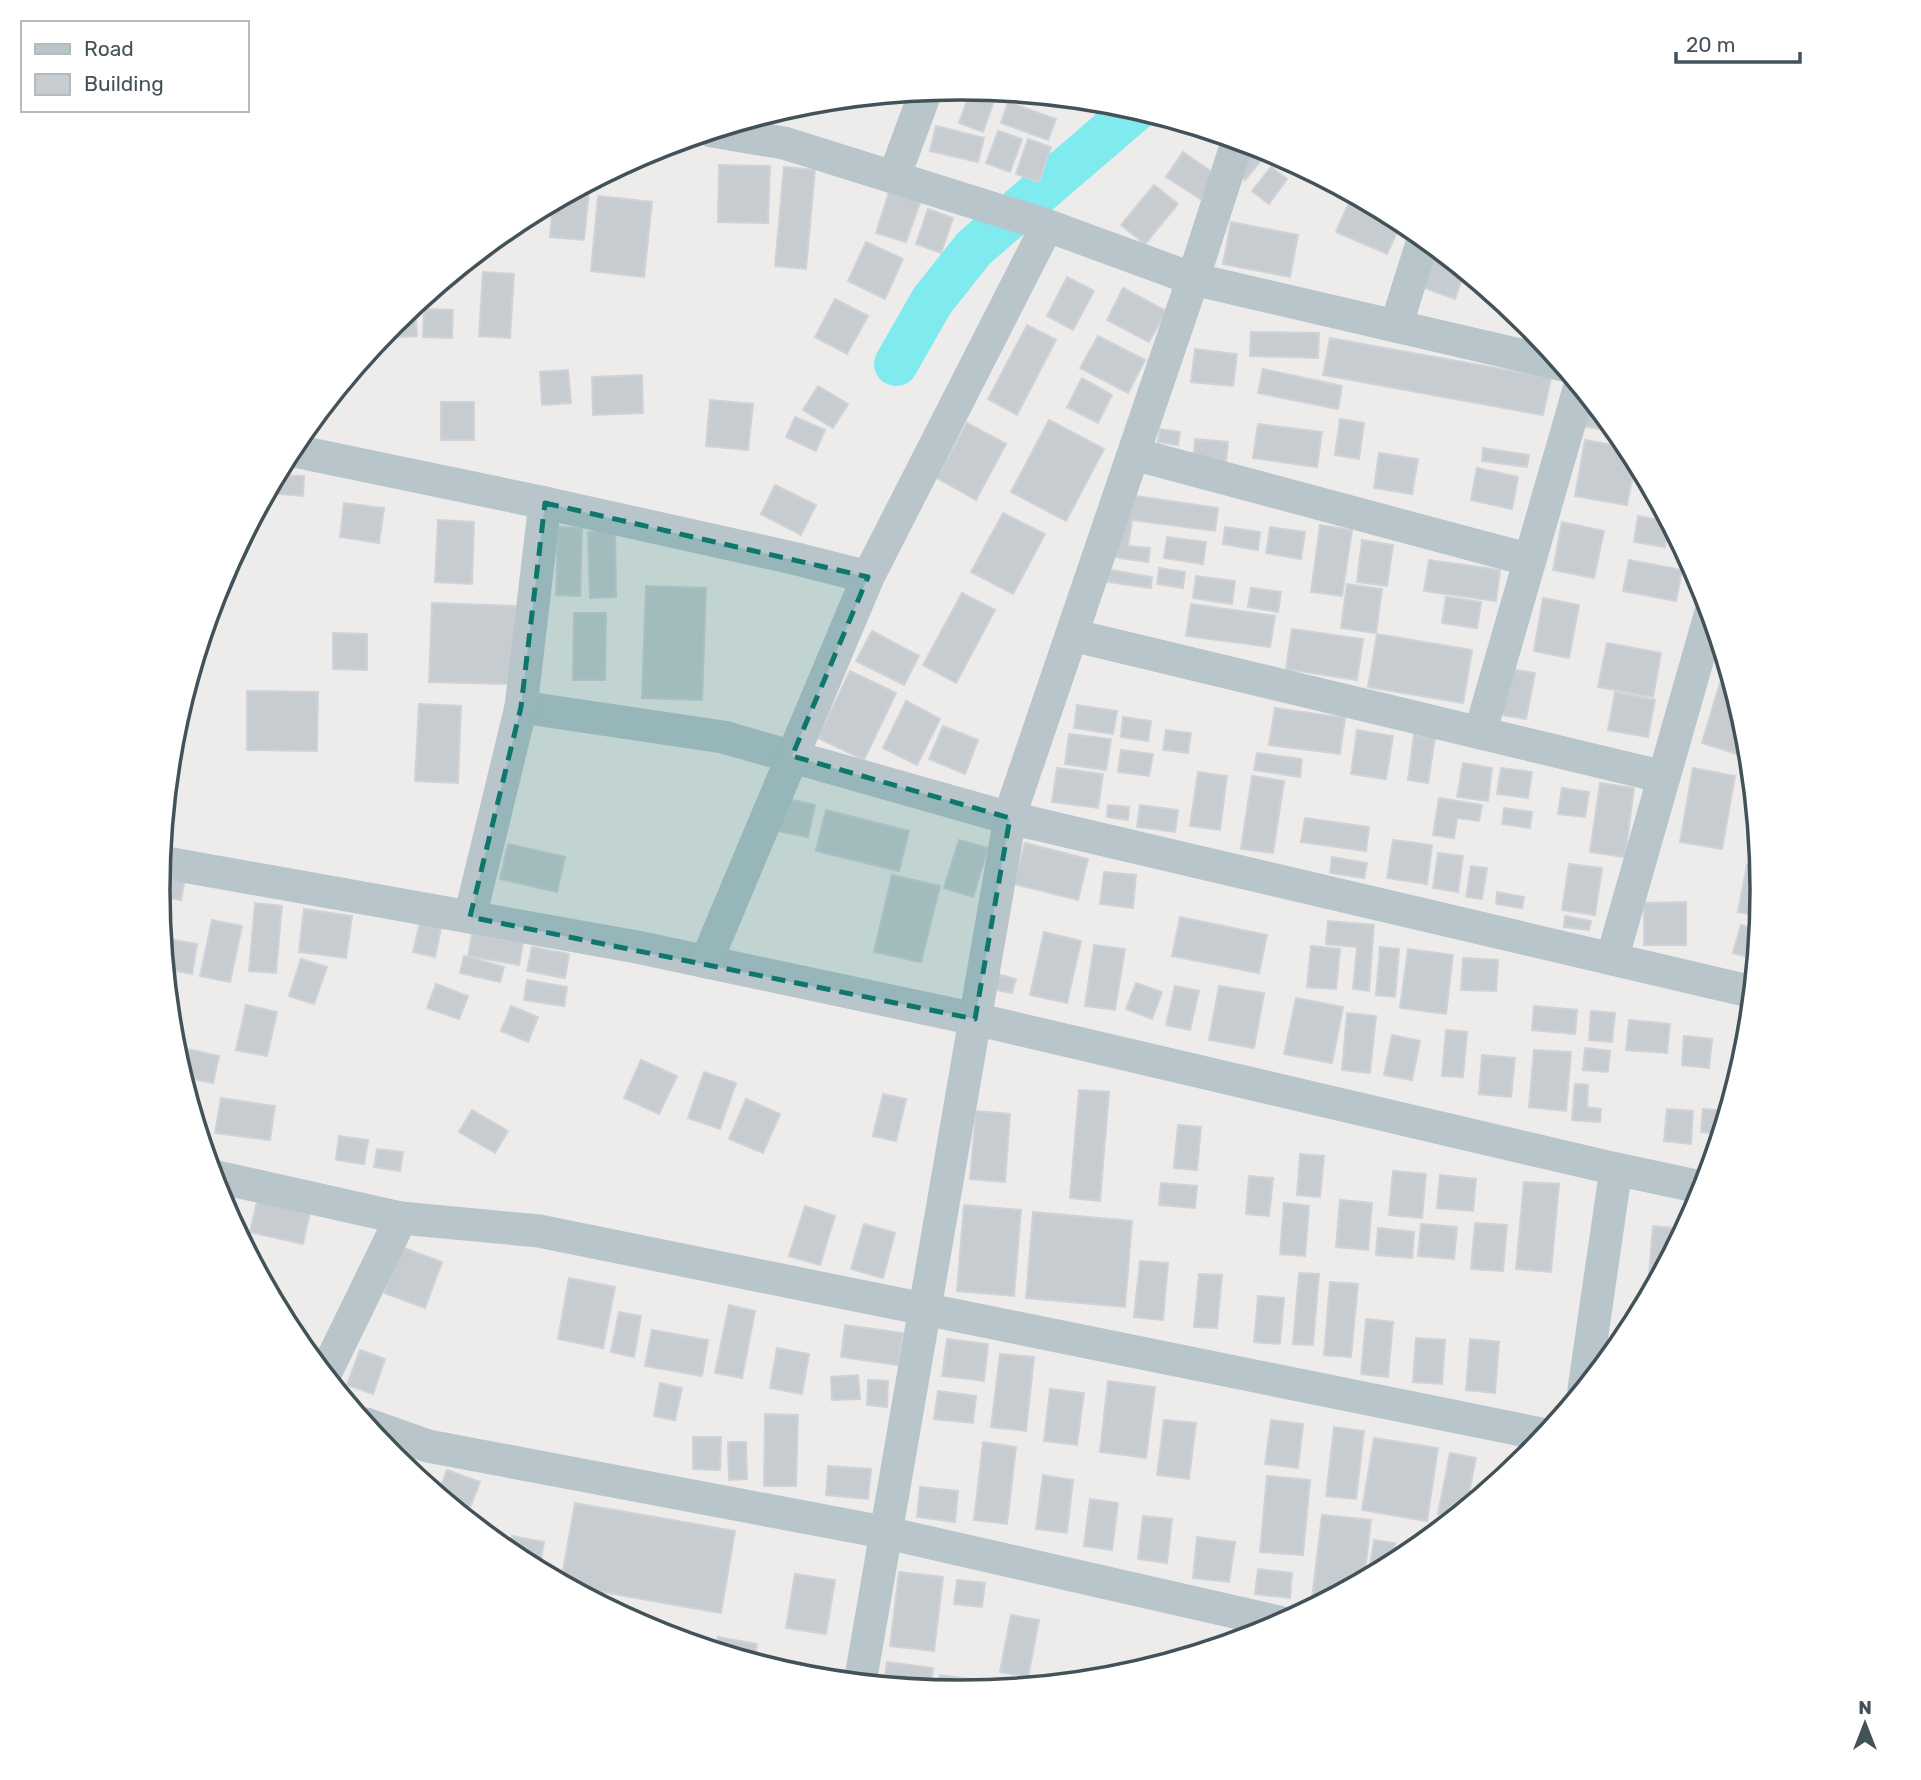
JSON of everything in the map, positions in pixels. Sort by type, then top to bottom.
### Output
[{"type":"street","points":[[904,180],[924,101]]},
{"type":"street","points":[[732,134],[784,143],[904,180],[1045,225],[1193,279],[1548,361]]},
{"type":"street","points":[[862,1674],[1010,818],[1235,149]]},
{"type":"street","points":[[706,962],[867,577],[1045,225]]},
{"type":"street","points":[[1396,326],[1421,248]]},
{"type":"street","points":[[1480,733],[1577,396]]},
{"type":"street","points":[[302,453],[545,503],[867,577]]},
{"type":"street","points":[[1134,454],[1530,560]]},
{"type":"street","points":[[470,917],[521,707],[545,503]]},
{"type":"street","points":[[1612,959],[1706,629]]},
{"type":"street","points":[[1072,635],[1664,777]]},
{"type":"street","points":[[521,707],[723,737],[1010,818],[1744,990]]},
{"type":"street","points":[[171,864],[638,947],[975,1020],[1693,1186]]},
{"type":"street","points":[[1587,1372],[1616,1169]]},
{"type":"street","points":[[225,1179],[401,1218],[539,1231],[1534,1433]]},
{"type":"street","points":[[329,1365],[401,1218]]},
{"type":"street","points":[[385,1431],[428,1446],[886,1532],[1265,1619]]},
{"type":"highlighted area","points":[[545,503],[868,577],[792,756],[1010,818],[975,1019],[470,917],[521,707]]},
{"type":"building","points":[[967,100],[994,101],[983,132],[959,123]]},
{"type":"building","points":[[1008,102],[1056,119],[1048,140],[1001,123]]},
{"type":"building","points":[[936,126],[984,138],[978,162],[930,151]]},
{"type":"building","points":[[998,131],[1022,139],[1010,172],[986,163]]},
{"type":"building","points":[[1028,139],[1051,147],[1039,182],[1016,174]]},
{"type":"building","points":[[1183,152],[1218,176],[1202,200],[1166,177]]},
{"type":"building","points":[[1243,152],[1262,160],[1245,180],[1230,168]]},
{"type":"building","points":[[719,165],[770,166],[768,223],[718,222]]},
{"type":"building","points":[[784,167],[815,170],[806,269],[775,266]]},
{"type":"building","points":[[1271,167],[1287,179],[1269,204],[1252,191]]},
{"type":"building","points":[[1154,185],[1178,204],[1145,244],[1121,225]]},
{"type":"building","points":[[890,189],[921,200],[906,242],[876,233]]},
{"type":"building","points":[[589,193],[584,240],[550,237],[552,214]]},
{"type":"building","points":[[598,196],[652,202],[644,277],[591,271]]},
{"type":"building","points":[[1349,202],[1397,231],[1387,254],[1336,232]]},
{"type":"building","points":[[928,209],[953,218],[941,253],[916,244]]},
{"type":"building","points":[[1231,222],[1298,235],[1290,277],[1223,264]]},
{"type":"building","points":[[866,242],[903,259],[885,299],[848,281]]},
{"type":"building","points":[[1430,255],[1462,279],[1455,299],[1419,286]]},
{"type":"building","points":[[483,272],[514,274],[510,338],[479,336]]},
{"type":"building","points":[[1067,277],[1094,291],[1073,330],[1047,316]]},
{"type":"building","points":[[1123,288],[1166,311],[1149,342],[1107,320]]},
{"type":"building","points":[[835,299],[868,316],[847,354],[815,337]]},
{"type":"building","points":[[425,309],[453,310],[452,338],[423,337]]},
{"type":"building","points":[[416,318],[417,336],[396,337]]},
{"type":"building","points":[[1027,325],[1056,340],[1017,415],[988,399]]},
{"type":"building","points":[[1251,332],[1319,333],[1318,358],[1250,356]]},
{"type":"building","points":[[1098,336],[1145,360],[1128,393],[1080,368]]},
{"type":"building","points":[[1330,338],[1551,378],[1543,415],[1323,375]]},
{"type":"building","points":[[1195,349],[1237,354],[1233,386],[1191,382]]},
{"type":"building","points":[[1263,369],[1342,386],[1338,409],[1258,393]]},
{"type":"building","points":[[568,370],[571,403],[542,405],[540,372]]},
{"type":"building","points":[[642,375],[643,413],[593,415],[592,377]]},
{"type":"building","points":[[1082,378],[1112,395],[1098,423],[1067,407]]},
{"type":"building","points":[[818,386],[848,404],[833,428],[803,410]]},
{"type":"building","points":[[710,400],[753,404],[748,450],[706,446]]},
{"type":"building","points":[[441,402],[474,402],[474,440],[441,440]]},
{"type":"building","points":[[1586,408],[1602,429],[1583,426]]},
{"type":"building","points":[[795,417],[825,430],[816,451],[786,437]]},
{"type":"building","points":[[1340,419],[1364,423],[1359,459],[1335,455]]},
{"type":"building","points":[[1049,420],[1104,449],[1066,521],[1011,492]]},
{"type":"building","points":[[967,423],[1006,444],[976,500],[937,478]]},
{"type":"building","points":[[1258,424],[1322,432],[1317,467],[1253,458]]},
{"type":"building","points":[[1160,429],[1180,432],[1178,445],[1158,442]]},
{"type":"building","points":[[1195,439],[1228,442],[1226,463],[1193,461]]},
{"type":"building","points":[[1585,440],[1614,445],[1633,475],[1627,505],[1575,496]]},
{"type":"building","points":[[1483,448],[1529,455],[1527,467],[1482,461]]},
{"type":"building","points":[[1379,453],[1418,459],[1412,494],[1374,488]]},
{"type":"building","points":[[1477,468],[1518,477],[1512,509],[1471,500]]},
{"type":"building","points":[[288,475],[304,476],[303,496],[277,494]]},
{"type":"building","points":[[775,485],[816,505],[801,535],[761,514]]},
{"type":"building","points":[[1122,494],[1218,508],[1215,531],[1132,520],[1128,546],[1150,548],[1148,562],[1113,557]]},
{"type":"building","points":[[344,503],[384,508],[379,543],[340,537]]},
{"type":"building","points":[[1003,513],[1045,534],[1013,594],[971,572]]},
{"type":"building","points":[[1638,516],[1658,520],[1667,536],[1665,547],[1634,542]]},
{"type":"building","points":[[438,520],[474,522],[472,584],[435,582]]},
{"type":"building","points":[[1562,522],[1604,531],[1594,578],[1553,570]]},
{"type":"building","points":[[1320,525],[1352,530],[1342,596],[1311,592]]},
{"type":"building","points":[[558,527],[582,528],[580,596],[556,595]]},
{"type":"building","points":[[1225,527],[1260,532],[1258,550],[1223,544]]},
{"type":"building","points":[[1270,527],[1305,532],[1301,559],[1266,553]]},
{"type":"building","points":[[615,531],[616,597],[590,598],[588,532]]},
{"type":"building","points":[[1167,537],[1206,542],[1203,564],[1164,558]]},
{"type":"building","points":[[1362,540],[1393,545],[1387,586],[1357,582]]},
{"type":"building","points":[[1429,560],[1500,570],[1496,601],[1424,591]]},
{"type":"building","points":[[1629,560],[1682,570],[1676,601],[1623,591]]},
{"type":"building","points":[[1159,568],[1185,572],[1183,588],[1157,584]]},
{"type":"building","points":[[1110,570],[1152,577],[1151,588],[1108,582]]},
{"type":"building","points":[[1196,576],[1235,581],[1232,604],[1193,598]]},
{"type":"building","points":[[1347,584],[1382,589],[1376,633],[1341,628]]},
{"type":"building","points":[[646,586],[706,588],[702,700],[642,698]]},
{"type":"building","points":[[1251,588],[1281,592],[1278,612],[1248,607]]},
{"type":"building","points":[[962,593],[995,610],[956,683],[923,665]]},
{"type":"building","points":[[1446,597],[1481,602],[1477,628],[1442,623]]},
{"type":"building","points":[[1543,598],[1579,605],[1569,658],[1534,651]]},
{"type":"building","points":[[432,603],[516,606],[513,684],[429,682]]},
{"type":"building","points":[[1191,604],[1275,616],[1270,647],[1186,636]]},
{"type":"building","points":[[574,613],[606,613],[605,680],[573,680]]},
{"type":"building","points":[[1292,629],[1363,639],[1357,680],[1286,669]]},
{"type":"building","points":[[872,631],[919,656],[904,685],[856,661]]},
{"type":"building","points":[[333,633],[367,634],[367,670],[333,669]]},
{"type":"building","points":[[1377,634],[1472,650],[1463,703],[1368,687]]},
{"type":"building","points":[[1607,643],[1661,653],[1653,697],[1598,687]]},
{"type":"building","points":[[1510,669],[1535,673],[1526,719],[1501,715]]},
{"type":"building","points":[[850,671],[896,693],[864,760],[818,738]]},
{"type":"building","points":[[1722,677],[1739,755],[1702,743]]},
{"type":"building","points":[[247,691],[318,692],[317,751],[247,750]]},
{"type":"building","points":[[1615,692],[1655,700],[1648,737],[1608,730]]},
{"type":"building","points":[[906,701],[940,719],[917,765],[883,748]]},
{"type":"building","points":[[419,704],[461,706],[458,783],[415,781]]},
{"type":"building","points":[[1077,705],[1117,711],[1113,734],[1074,728]]},
{"type":"building","points":[[1275,708],[1345,718],[1340,754],[1269,745]]},
{"type":"building","points":[[1123,717],[1151,721],[1148,741],[1121,737]]},
{"type":"building","points":[[943,726],[978,740],[965,774],[929,759]]},
{"type":"building","points":[[1166,730],[1191,733],[1188,753],[1163,750]]},
{"type":"building","points":[[1357,730],[1393,736],[1386,779],[1351,774]]},
{"type":"building","points":[[1069,734],[1111,739],[1106,770],[1065,764]]},
{"type":"building","points":[[1414,735],[1435,738],[1428,783],[1408,780]]},
{"type":"building","points":[[1121,750],[1153,754],[1149,776],[1118,772]]},
{"type":"building","points":[[1257,753],[1302,759],[1300,777],[1254,770]]},
{"type":"building","points":[[1463,763],[1492,768],[1488,801],[1457,797]]},
{"type":"building","points":[[1057,768],[1103,774],[1098,808],[1052,802]]},
{"type":"building","points":[[1501,768],[1532,772],[1528,798],[1497,794]]},
{"type":"building","points":[[1693,768],[1735,776],[1722,849],[1680,842]]},
{"type":"building","points":[[1198,772],[1227,776],[1220,830],[1190,826]]},
{"type":"building","points":[[1252,776],[1284,781],[1273,853],[1241,849]]},
{"type":"building","points":[[1600,783],[1634,788],[1625,857],[1590,852]]},
{"type":"building","points":[[1562,788],[1589,792],[1585,817],[1558,814]]},
{"type":"building","points":[[780,797],[815,805],[808,837],[773,830]]},
{"type":"building","points":[[1439,798],[1482,805],[1479,821],[1457,818],[1454,838],[1433,835]]},
{"type":"building","points":[[1108,805],[1129,807],[1128,820],[1107,817]]},
{"type":"building","points":[[1140,805],[1178,810],[1175,832],[1137,827]]},
{"type":"building","points":[[1504,808],[1532,812],[1530,828],[1502,824]]},
{"type":"building","points":[[826,810],[909,831],[899,871],[816,851]]},
{"type":"building","points":[[1305,818],[1369,827],[1366,851],[1301,842]]},
{"type":"building","points":[[959,840],[988,848],[973,897],[944,888]]},
{"type":"building","points":[[1393,840],[1432,845],[1427,884],[1387,878]]},
{"type":"building","points":[[1025,843],[1088,859],[1078,900],[1014,884]]},
{"type":"building","points":[[508,844],[565,857],[557,892],[500,879]]},
{"type":"building","points":[[1438,853],[1463,856],[1458,892],[1433,888]]},
{"type":"building","points":[[1332,857],[1367,863],[1364,878],[1330,873]]},
{"type":"building","points":[[1569,864],[1602,868],[1595,915],[1562,910]]},
{"type":"building","points":[[1747,865],[1750,866],[1750,914],[1738,912]]},
{"type":"building","points":[[1471,866],[1487,868],[1482,899],[1466,897]]},
{"type":"building","points":[[1104,872],[1136,875],[1133,908],[1100,904]]},
{"type":"building","points":[[892,875],[940,886],[921,962],[874,952]]},
{"type":"building","points":[[171,876],[185,878],[181,900],[170,898]]},
{"type":"building","points":[[1497,892],[1524,897],[1522,908],[1496,904]]},
{"type":"building","points":[[1686,902],[1686,945],[1644,945],[1644,903]]},
{"type":"building","points":[[255,903],[282,906],[276,973],[249,971]]},
{"type":"building","points":[[304,909],[352,916],[346,958],[299,952]]},
{"type":"building","points":[[422,914],[443,919],[435,957],[413,952]]},
{"type":"building","points":[[1565,916],[1591,921],[1589,930],[1564,927]]},
{"type":"building","points":[[1180,917],[1267,935],[1259,973],[1172,956]]},
{"type":"building","points":[[212,920],[242,926],[230,982],[200,976]]},
{"type":"building","points":[[1328,921],[1374,925],[1369,991],[1353,989],[1357,947],[1326,944]]},
{"type":"building","points":[[1741,925],[1750,927],[1748,957],[1733,953]]},
{"type":"building","points":[[1044,932],[1081,941],[1067,1003],[1030,995]]},
{"type":"building","points":[[472,934],[523,943],[519,965],[468,956]]},
{"type":"building","points":[[172,940],[197,944],[192,974],[175,971]]},
{"type":"building","points":[[1094,945],[1125,949],[1115,1010],[1085,1006]]},
{"type":"building","points":[[1311,946],[1340,949],[1336,989],[1307,987]]},
{"type":"building","points":[[532,947],[569,954],[565,978],[527,971]]},
{"type":"building","points":[[1380,947],[1399,949],[1395,997],[1376,995]]},
{"type":"building","points":[[1408,949],[1453,955],[1446,1014],[1400,1008]]},
{"type":"building","points":[[464,956],[504,967],[500,982],[460,973]]},
{"type":"building","points":[[1463,958],[1498,960],[1496,991],[1461,990]]},
{"type":"building","points":[[301,959],[327,967],[314,1004],[289,996]]},
{"type":"building","points":[[997,974],[1016,979],[1012,993],[992,989]]},
{"type":"building","points":[[527,980],[567,987],[564,1006],[524,1000]]},
{"type":"building","points":[[1136,983],[1162,992],[1152,1019],[1126,1009]]},
{"type":"building","points":[[436,984],[468,996],[459,1019],[427,1008]]},
{"type":"building","points":[[1175,986],[1199,991],[1190,1030],[1166,1025]]},
{"type":"building","points":[[1219,986],[1264,993],[1254,1048],[1209,1040]]},
{"type":"building","points":[[1296,998],[1343,1007],[1332,1063],[1284,1054]]},
{"type":"building","points":[[246,1005],[277,1012],[267,1056],[236,1050]]},
{"type":"building","points":[[511,1006],[538,1017],[528,1042],[501,1031]]},
{"type":"building","points":[[1534,1006],[1577,1010],[1575,1034],[1532,1030]]},
{"type":"building","points":[[1591,1011],[1615,1013],[1612,1042],[1589,1040]]},
{"type":"building","points":[[1347,1013],[1376,1016],[1370,1073],[1342,1070]]},
{"type":"building","points":[[1629,1020],[1670,1024],[1667,1053],[1626,1050]]},
{"type":"building","points":[[1446,1030],[1467,1032],[1463,1077],[1442,1076]]},
{"type":"building","points":[[1392,1035],[1420,1041],[1412,1080],[1384,1075]]},
{"type":"building","points":[[1684,1036],[1712,1039],[1709,1068],[1682,1065]]},
{"type":"building","points":[[1585,1048],[1610,1051],[1608,1072],[1583,1070]]},
{"type":"building","points":[[186,1049],[219,1056],[213,1083],[193,1079]]},
{"type":"building","points":[[1534,1050],[1571,1052],[1566,1111],[1529,1107]]},
{"type":"building","points":[[1482,1055],[1515,1058],[1511,1097],[1479,1094]]},
{"type":"building","points":[[641,1060],[677,1076],[659,1114],[624,1098]]},
{"type":"building","points":[[704,1072],[736,1083],[720,1129],[688,1118]]},
{"type":"building","points":[[1575,1084],[1588,1085],[1587,1107],[1601,1109],[1600,1122],[1572,1120]]},
{"type":"building","points":[[1079,1090],[1109,1092],[1100,1201],[1070,1198]]},
{"type":"building","points":[[883,1094],[906,1099],[896,1141],[873,1136]]},
{"type":"building","points":[[221,1098],[275,1106],[270,1140],[215,1133]]},
{"type":"building","points":[[746,1099],[780,1114],[763,1153],[729,1139]]},
{"type":"building","points":[[1667,1109],[1693,1111],[1691,1144],[1664,1141]]},
{"type":"building","points":[[1703,1109],[1719,1110],[1712,1133],[1701,1132]]},
{"type":"building","points":[[472,1110],[508,1131],[495,1153],[459,1132]]},
{"type":"building","points":[[976,1111],[1010,1114],[1005,1182],[970,1179]]},
{"type":"building","points":[[1178,1125],[1201,1127],[1197,1170],[1174,1168]]},
{"type":"building","points":[[339,1136],[368,1140],[364,1164],[336,1160]]},
{"type":"building","points":[[377,1149],[403,1152],[400,1171],[374,1167]]},
{"type":"building","points":[[1300,1154],[1324,1156],[1320,1197],[1297,1195]]},
{"type":"building","points":[[1393,1171],[1426,1174],[1422,1218],[1389,1215]]},
{"type":"building","points":[[1440,1175],[1476,1179],[1473,1211],[1437,1208]]},
{"type":"building","points":[[1249,1176],[1273,1178],[1269,1216],[1246,1214]]},
{"type":"building","points":[[1524,1182],[1559,1184],[1551,1272],[1516,1269]]},
{"type":"building","points":[[1161,1183],[1197,1186],[1195,1208],[1159,1205]]},
{"type":"building","points":[[1340,1200],[1372,1203],[1368,1250],[1336,1247]]},
{"type":"building","points":[[257,1201],[310,1212],[303,1244],[250,1232]]},
{"type":"building","points":[[1284,1203],[1309,1206],[1305,1256],[1280,1254]]},
{"type":"building","points":[[964,1205],[1021,1210],[1014,1296],[957,1291]]},
{"type":"building","points":[[805,1206],[835,1216],[820,1265],[789,1256]]},
{"type":"building","points":[[1033,1212],[1132,1221],[1125,1307],[1026,1298]]},
{"type":"building","points":[[1475,1223],[1507,1225],[1503,1271],[1471,1269]]},
{"type":"building","points":[[864,1224],[895,1233],[883,1278],[851,1269]]},
{"type":"building","points":[[1421,1224],[1457,1227],[1454,1259],[1418,1256]]},
{"type":"building","points":[[1653,1226],[1674,1228],[1669,1240],[1649,1278]]},
{"type":"building","points":[[1378,1228],[1414,1232],[1412,1258],[1376,1255]]},
{"type":"building","points":[[401,1247],[442,1262],[425,1308],[384,1293]]},
{"type":"building","points":[[1140,1261],[1168,1263],[1163,1320],[1134,1317]]},
{"type":"building","points":[[1299,1273],[1319,1274],[1313,1345],[1293,1344]]},
{"type":"building","points":[[1199,1274],[1222,1275],[1217,1328],[1194,1327]]},
{"type":"building","points":[[569,1278],[615,1287],[603,1348],[558,1339]]},
{"type":"building","points":[[1330,1282],[1358,1284],[1351,1357],[1324,1355]]},
{"type":"building","points":[[1258,1296],[1284,1298],[1280,1344],[1254,1342]]},
{"type":"building","points":[[729,1305],[755,1311],[742,1378],[715,1373]]},
{"type":"building","points":[[619,1312],[641,1316],[634,1357],[611,1352]]},
{"type":"building","points":[[1366,1319],[1393,1322],[1388,1377],[1361,1374]]},
{"type":"building","points":[[845,1325],[903,1333],[898,1365],[841,1357]]},
{"type":"building","points":[[652,1330],[708,1340],[702,1376],[645,1366]]},
{"type":"building","points":[[1416,1338],[1445,1340],[1442,1384],[1413,1382]]},
{"type":"building","points":[[947,1339],[988,1344],[984,1381],[942,1376]]},
{"type":"building","points":[[1470,1339],[1499,1342],[1495,1393],[1466,1390]]},
{"type":"building","points":[[777,1348],[809,1354],[802,1394],[770,1388]]},
{"type":"building","points":[[360,1350],[385,1359],[373,1394],[347,1385]]},
{"type":"building","points":[[1000,1354],[1034,1357],[1026,1431],[991,1427]]},
{"type":"building","points":[[858,1375],[860,1399],[832,1400],[831,1377]]},
{"type":"building","points":[[868,1380],[888,1381],[887,1407],[867,1405]]},
{"type":"building","points":[[1108,1381],[1155,1387],[1146,1458],[1100,1452]]},
{"type":"building","points":[[660,1383],[682,1388],[675,1420],[654,1416]]},
{"type":"building","points":[[1050,1389],[1084,1393],[1077,1445],[1044,1441]]},
{"type":"building","points":[[938,1391],[976,1396],[973,1423],[934,1419]]},
{"type":"building","points":[[765,1414],[798,1415],[796,1486],[764,1486]]},
{"type":"building","points":[[1164,1420],[1196,1423],[1189,1479],[1157,1475]]},
{"type":"building","points":[[1271,1420],[1303,1424],[1298,1468],[1265,1464]]},
{"type":"building","points":[[1334,1427],[1364,1431],[1356,1499],[1326,1496]]},
{"type":"building","points":[[693,1437],[721,1437],[720,1470],[693,1469]]},
{"type":"building","points":[[1374,1438],[1438,1448],[1427,1521],[1362,1510]]},
{"type":"building","points":[[728,1442],[746,1442],[747,1479],[729,1480]]},
{"type":"building","points":[[983,1442],[1016,1447],[1007,1524],[974,1520]]},
{"type":"building","points":[[1450,1453],[1476,1458],[1469,1495],[1444,1515],[1438,1514]]},
{"type":"building","points":[[828,1466],[871,1469],[868,1499],[826,1495]]},
{"type":"building","points":[[447,1470],[480,1482],[469,1509],[441,1486]]},
{"type":"building","points":[[1043,1475],[1073,1480],[1067,1533],[1036,1529]]},
{"type":"building","points":[[1267,1476],[1310,1480],[1303,1555],[1260,1552]]},
{"type":"building","points":[[920,1487],[958,1491],[955,1522],[917,1517]]},
{"type":"building","points":[[1090,1499],[1118,1503],[1112,1550],[1084,1546]]},
{"type":"building","points":[[575,1503],[735,1531],[721,1613],[596,1591],[563,1573]]},
{"type":"building","points":[[1322,1515],[1371,1520],[1365,1568],[1312,1598]]},
{"type":"building","points":[[1143,1516],[1172,1519],[1167,1563],[1138,1559]]},
{"type":"building","points":[[512,1536],[544,1542],[541,1559],[521,1547],[511,1540]]},
{"type":"building","points":[[1197,1537],[1235,1542],[1229,1582],[1193,1578]]},
{"type":"building","points":[[1374,1540],[1395,1543],[1394,1551],[1370,1565]]},
{"type":"building","points":[[1258,1569],[1292,1573],[1290,1598],[1255,1594]]},
{"type":"building","points":[[899,1572],[943,1577],[934,1651],[890,1646]]},
{"type":"building","points":[[795,1574],[835,1580],[826,1634],[786,1628]]},
{"type":"building","points":[[957,1580],[985,1583],[982,1607],[954,1604]]},
{"type":"building","points":[[1011,1615],[1039,1620],[1028,1677],[1000,1672]]},
{"type":"building","points":[[718,1637],[757,1644],[756,1653],[717,1641]]},
{"type":"building","points":[[887,1662],[933,1668],[931,1679],[885,1676]]},
{"type":"building","points":[[940,1675],[976,1680],[960,1680],[939,1680]]},
{"type":"waterway","points":[[896,364],[932,301],[974,248],[1126,118]]}]
